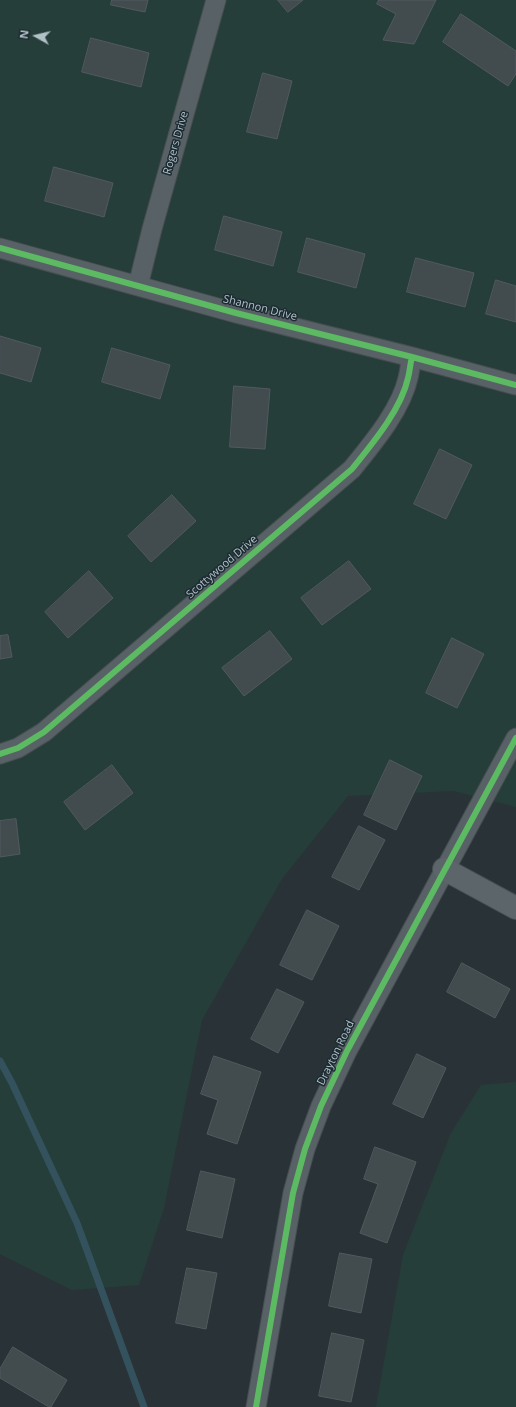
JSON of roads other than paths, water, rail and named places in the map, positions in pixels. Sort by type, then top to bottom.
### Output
[{"type":"street","name":"Rogers Drive","points":[[138,286],[152,229],[216,0]]},
{"type":"street","name":"Shannon Drive","points":[[0,248],[236,313],[412,357],[516,385]]},
{"type":"street","name":"Scottywood Drive","points":[[0,754],[18,748],[44,732],[352,469],[388,420],[403,393],[408,378],[412,357]]},
{"type":"street","name":"Drayton Road","points":[[256,1407],[293,1193],[305,1149],[321,1106],[347,1051],[516,738]]},
{"type":"street","points":[[444,869],[516,908]]},
{"type":"waterway","points":[[0,1061],[12,1083],[77,1223],[144,1407]]}]
